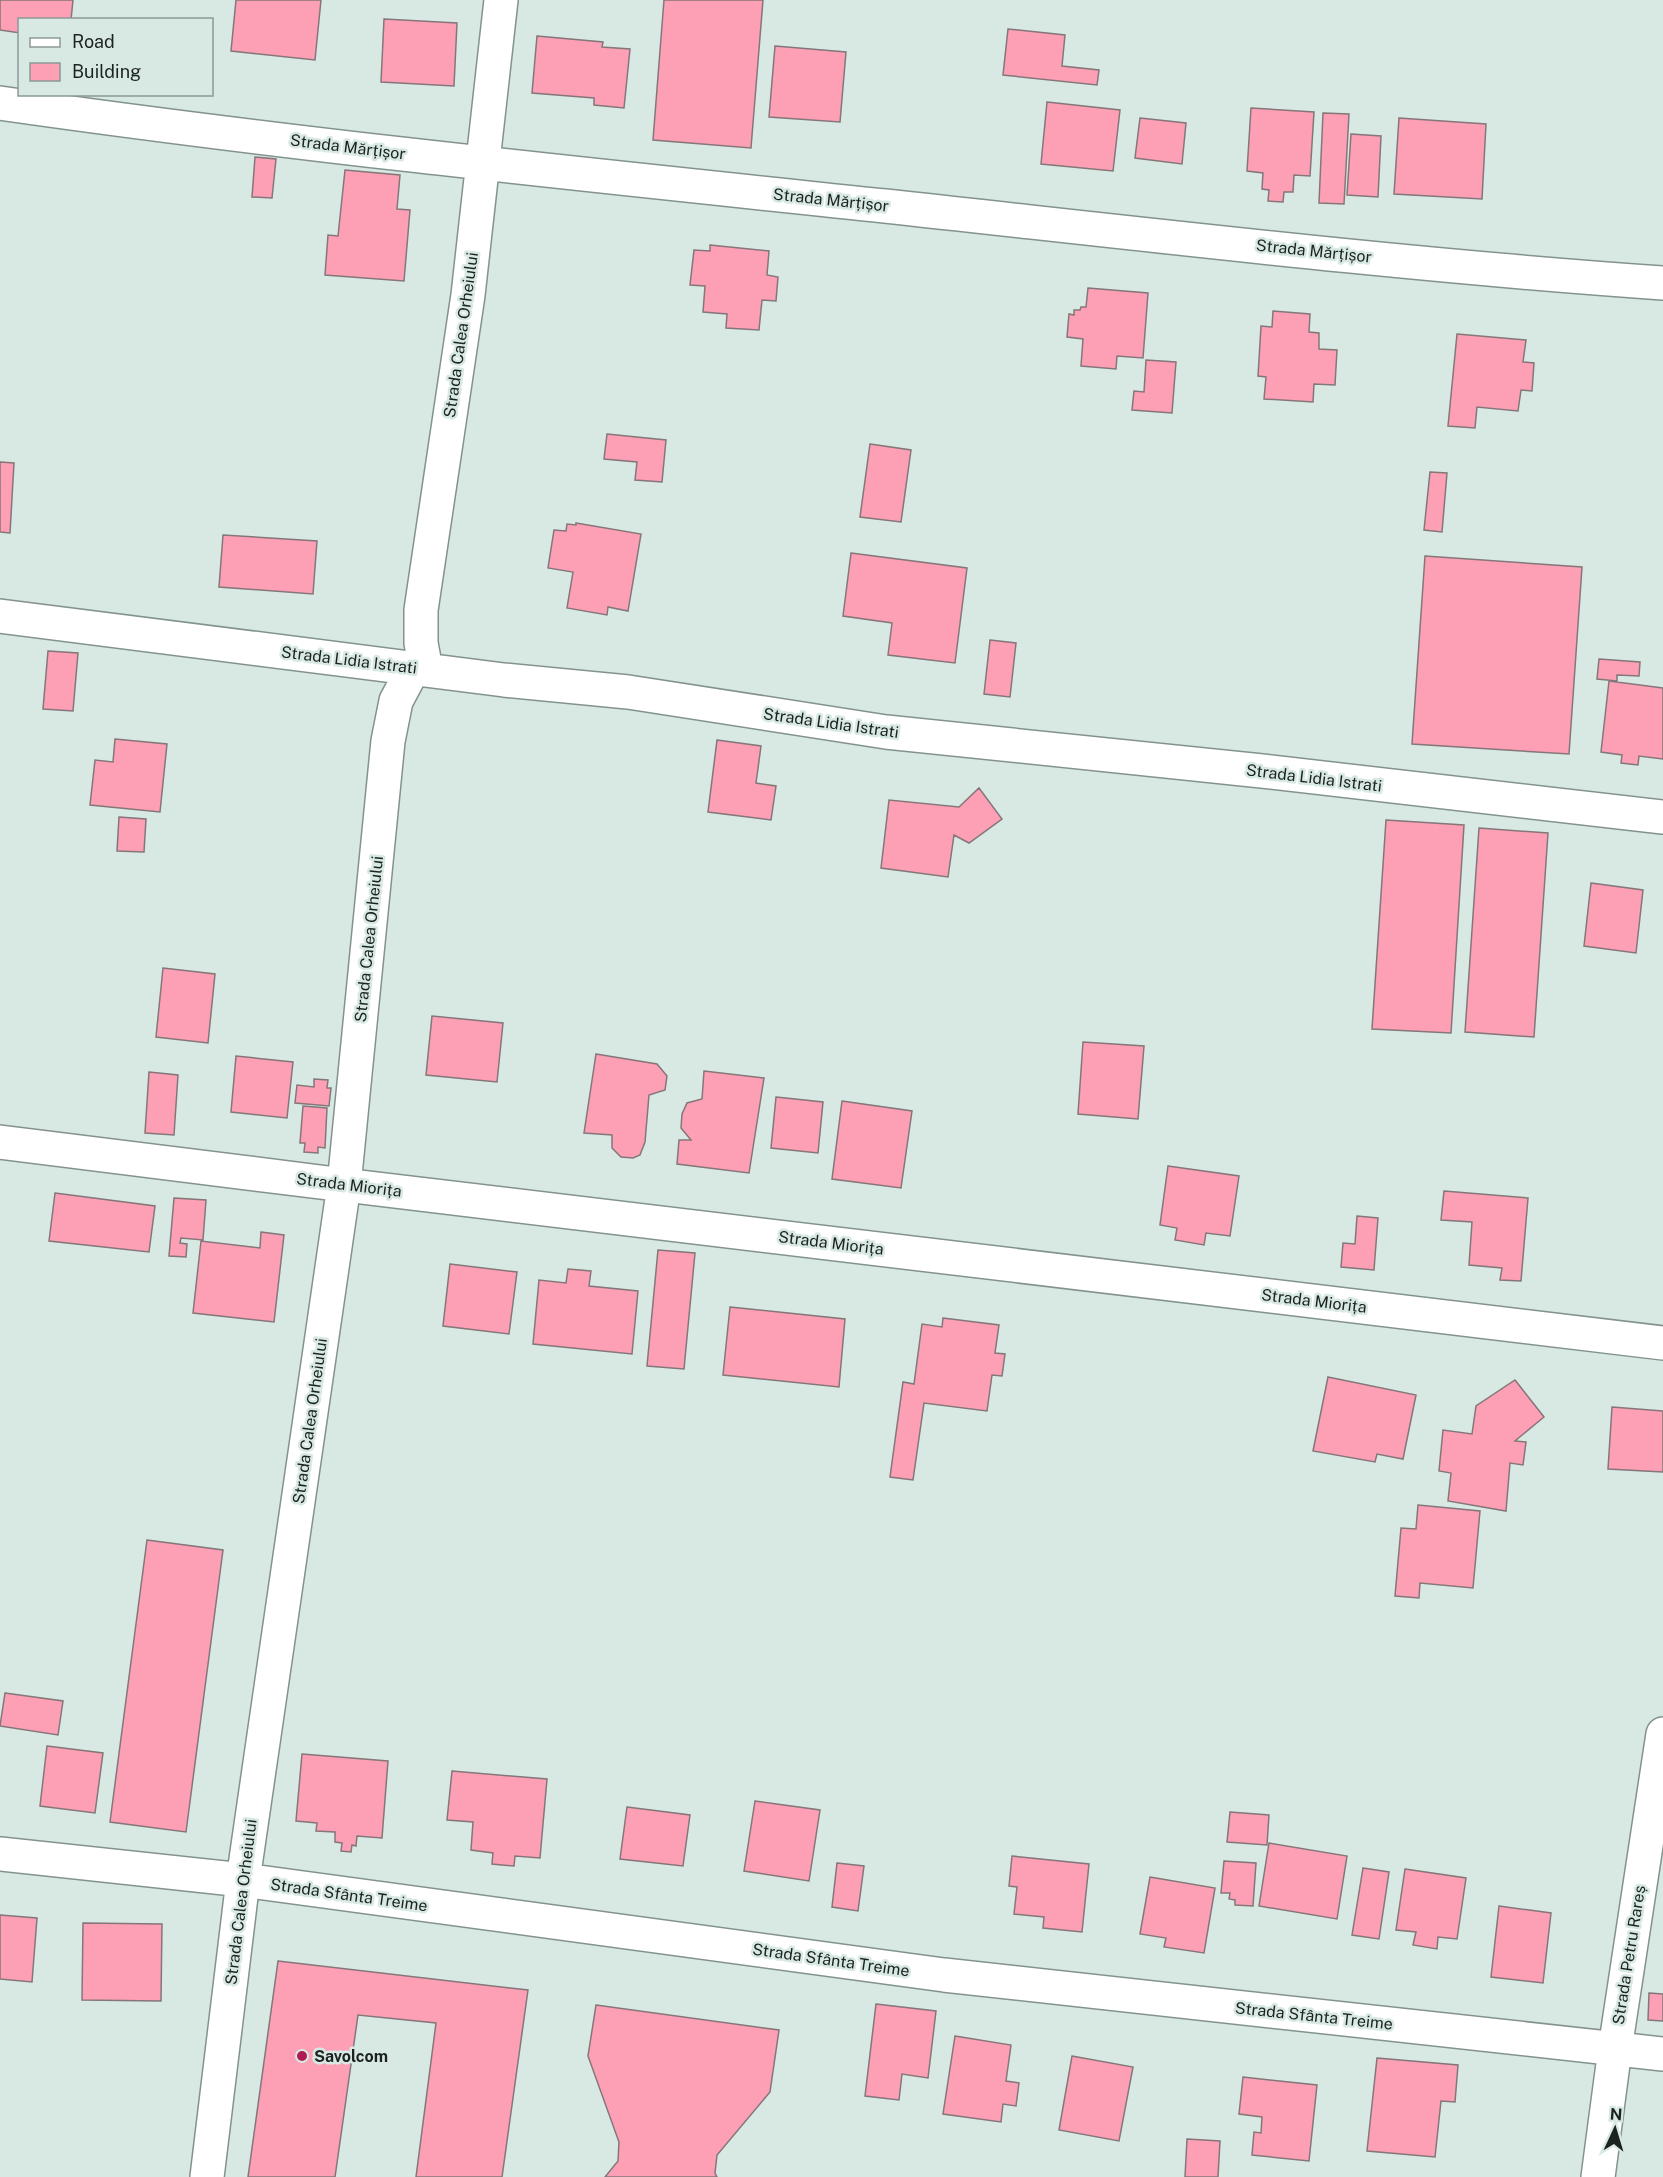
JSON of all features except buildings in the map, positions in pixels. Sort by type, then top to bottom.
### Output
[{"type":"street","name":"Strada Calea Orheiului","points":[[207,2177],[243,1880],[344,1185],[388,741],[396,701],[420,669],[421,610],[468,295],[501,0]]},
{"type":"street","name":"Strada Mărțișor","points":[[0,103],[482,163],[1240,244],[1558,276],[1663,283]]},
{"type":"street","name":"Strada Lidia Istrati","points":[[0,616],[504,680],[628,692],[886,732],[1250,770],[1663,818]]},
{"type":"street","name":"Strada Miorița","points":[[0,1142],[1663,1343]]},
{"type":"street","name":"Strada Petru Rareș","points":[[1598,2177],[1663,1734]]},
{"type":"street","name":"Strada Sfânta Treime","points":[[0,1854],[243,1880],[944,1975],[1663,2054]]},
{"type":"place","name":"Savolcom","points":[[302,2056]]}]
